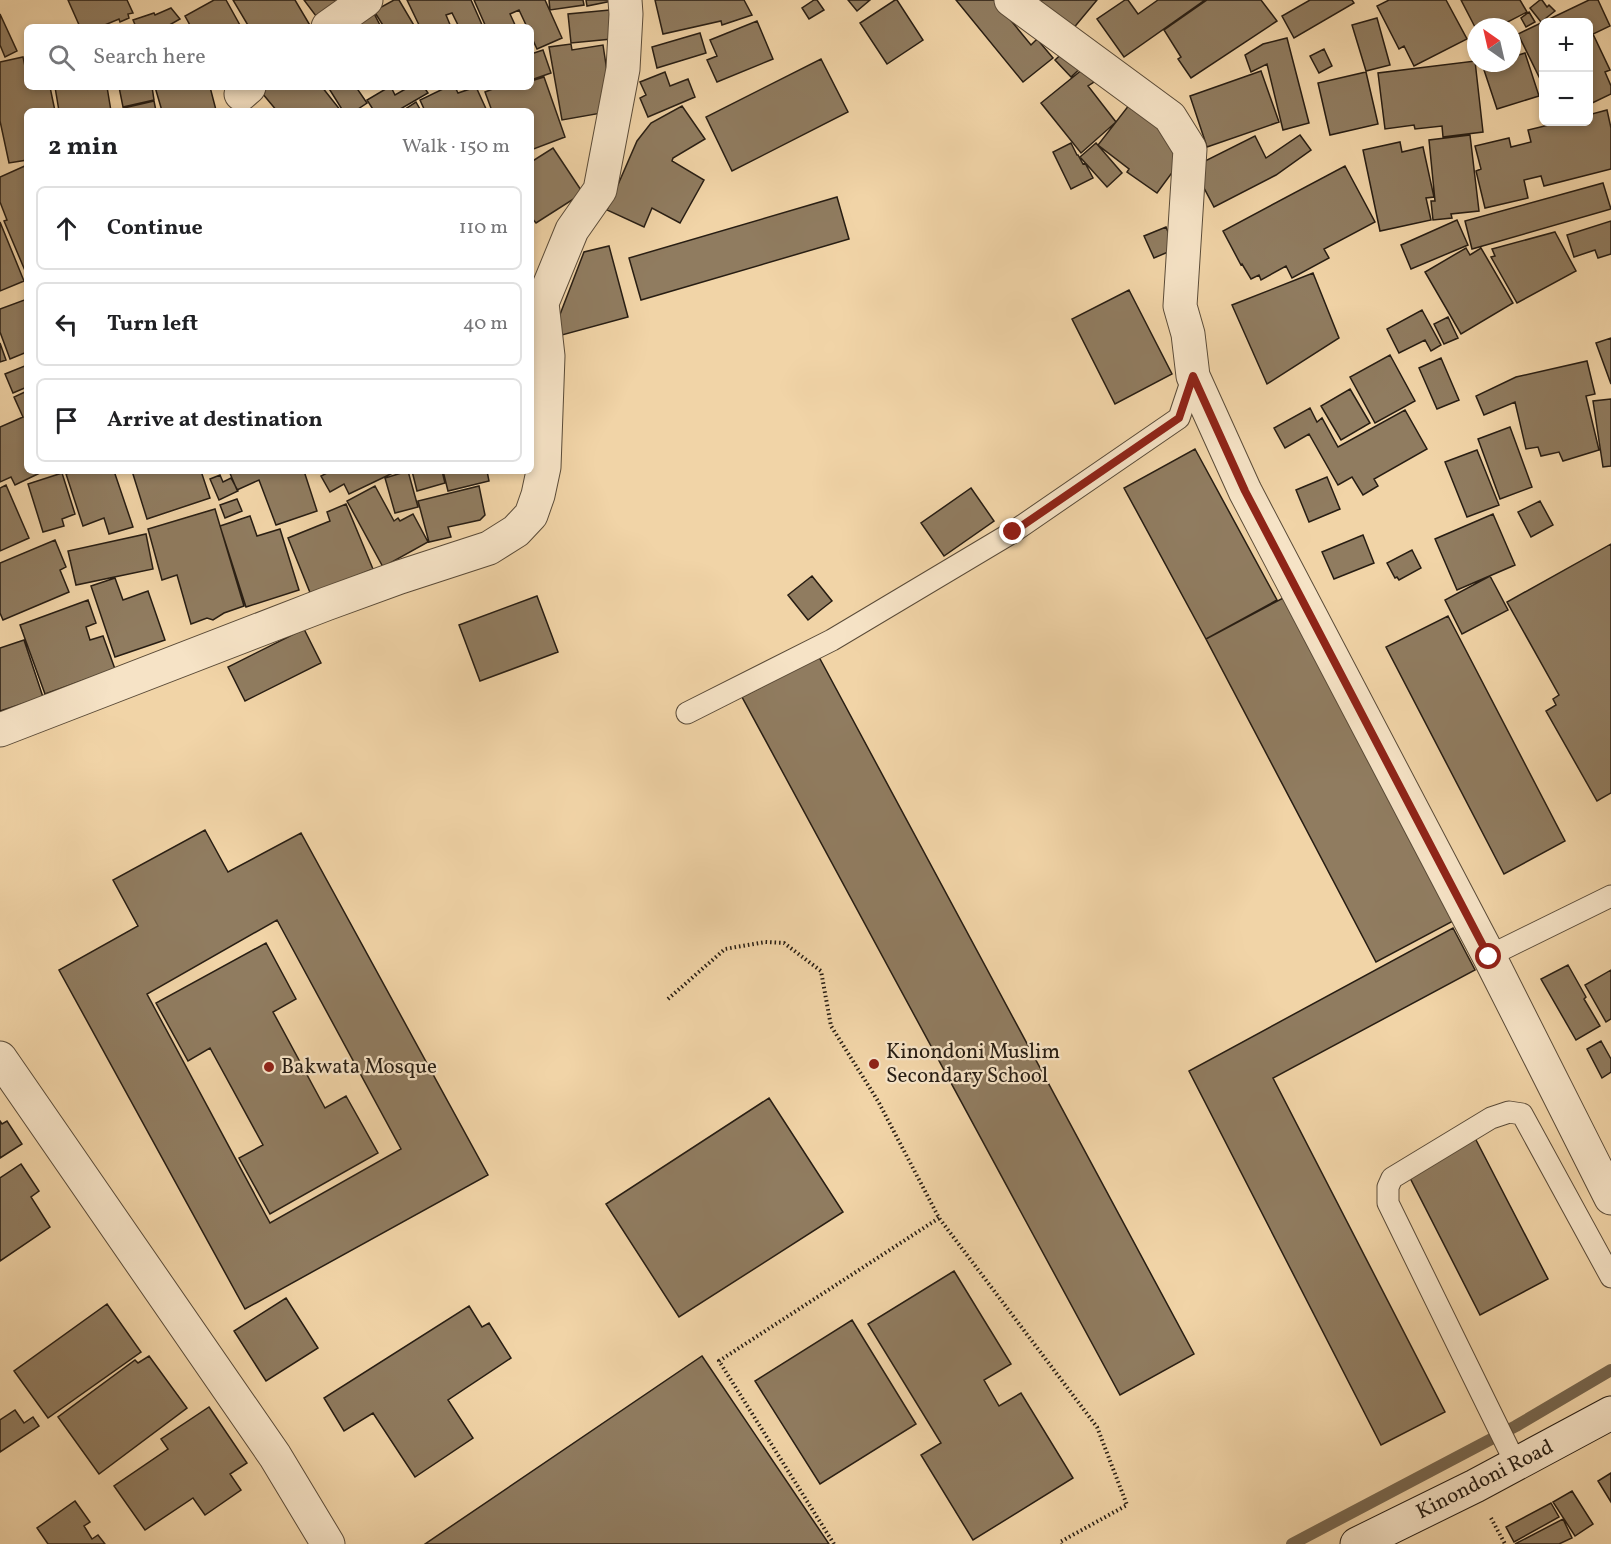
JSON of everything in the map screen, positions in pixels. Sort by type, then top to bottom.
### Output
[{"type":"street","points":[[332,24],[366,0]]},
{"type":"street","points":[[0,730],[326,604],[489,548],[516,531],[531,515],[544,467],[548,356],[542,303],[572,230],[600,190],[623,69],[625,0]]},
{"type":"street","points":[[1011,0],[1170,117],[1190,149],[1180,306],[1188,334],[1193,376],[1245,491],[1489,957],[1611,1198]]},
{"type":"street","points":[[0,1058],[275,1456],[328,1544]]},
{"type":"street","name":"Kinondoni Road","points":[[1357,1544],[1475,1486],[1611,1413]]},
{"type":"lane","points":[[687,713],[832,640],[1013,532],[1179,418],[1193,376]]},
{"type":"lane","points":[[1489,957],[1611,896]]},
{"type":"lane","points":[[1516,1464],[1388,1203],[1388,1187],[1392,1178],[1491,1118],[1509,1112],[1522,1114],[1611,1277]]},
{"type":"path","points":[[668,999],[725,949],[765,942],[784,943],[821,971],[831,1026],[878,1101],[939,1218],[1097,1427],[1127,1505],[1060,1542],[1061,1544]]},
{"type":"path","points":[[834,1544],[720,1361],[939,1218]]},
{"type":"building","points":[[68,0],[127,0],[133,13],[128,14],[129,18],[120,22],[119,19],[107,24],[79,24]]},
{"type":"building","points":[[214,0],[226,0],[239,24],[189,24],[185,16]]},
{"type":"building","points":[[233,0],[295,0],[309,24],[247,24]]},
{"type":"building","points":[[304,0],[343,0],[319,20]]},
{"type":"building","points":[[394,0],[399,0],[413,24],[382,24],[374,11]]},
{"type":"building","points":[[407,0],[471,0],[482,24],[458,24],[452,13],[446,15],[450,24],[419,24]]},
{"type":"building","points":[[474,0],[545,0],[562,38],[537,49],[534,42],[534,24],[526,24],[519,10],[510,14],[515,24],[485,24]]},
{"type":"building","points":[[549,0],[583,0],[584,5],[550,10]]},
{"type":"building","points":[[586,0],[617,0],[587,6]]},
{"type":"building","points":[[655,0],[744,0],[752,15],[722,25],[721,21],[663,34]]},
{"type":"building","points":[[817,0],[824,10],[809,19],[802,8]]},
{"type":"building","points":[[848,0],[870,0],[857,11]]},
{"type":"building","points":[[895,0],[923,40],[887,64],[860,23]]},
{"type":"building","points":[[956,0],[994,0],[1031,45],[1037,39],[1053,58],[1023,82]]},
{"type":"building","points":[[1036,0],[1097,0],[1072,30]]},
{"type":"building","points":[[1128,0],[1138,14],[1158,0],[1205,0],[1124,57],[1097,19]]},
{"type":"building","points":[[1207,0],[1261,0],[1277,21],[1191,78],[1178,59],[1181,57],[1164,30]]},
{"type":"building","points":[[1310,0],[1352,0],[1354,3],[1294,38],[1282,16]]},
{"type":"building","points":[[1389,0],[1446,0],[1467,39],[1414,66],[1404,46],[1399,49],[1377,6]]},
{"type":"building","points":[[1461,0],[1520,0],[1527,12],[1515,18],[1470,18]]},
{"type":"building","points":[[1542,0],[1547,7],[1549,5],[1555,11],[1546,18],[1539,19],[1530,8]]},
{"type":"building","points":[[1589,0],[1598,0],[1610,26],[1593,34],[1593,18],[1551,18]]},
{"type":"building","points":[[369,4],[379,24],[355,24],[350,15]]},
{"type":"building","points":[[171,8],[180,19],[171,24],[135,24],[133,20],[154,13],[155,15]]},
{"type":"building","points":[[620,9],[622,38],[571,43],[568,14]]},
{"type":"building","points":[[1529,12],[1535,22],[1526,27],[1521,18]]},
{"type":"building","points":[[0,14],[17,51],[5,57],[0,45]]},
{"type":"building","points":[[1377,18],[1390,65],[1366,71],[1352,25]]},
{"type":"building","points":[[757,21],[773,59],[717,82],[707,60],[717,56],[710,40]]},
{"type":"building","points":[[1539,24],[1539,77],[1521,40],[1521,33]]},
{"type":"building","points":[[700,33],[706,53],[657,68],[652,47]]},
{"type":"building","points":[[1593,34],[1610,70],[1605,72],[1611,86],[1611,94],[1593,103]]},
{"type":"building","points":[[1287,38],[1309,123],[1283,130],[1267,64],[1251,72],[1245,55],[1263,44]]},
{"type":"building","points":[[571,44],[572,50],[603,45],[613,111],[562,120],[549,47]]},
{"type":"building","points":[[1068,48],[1086,63],[1071,77],[1055,60]]},
{"type":"building","points":[[1324,49],[1332,66],[1319,73],[1310,56]]},
{"type":"building","points":[[543,50],[551,73],[534,79],[534,53]]},
{"type":"building","points":[[1525,53],[1539,96],[1497,109],[1485,72],[1521,72],[1521,54]]},
{"type":"building","points":[[23,57],[24,90],[51,90],[54,108],[24,108],[24,160],[9,163],[0,121],[0,62]]},
{"type":"building","points":[[821,59],[848,112],[732,171],[706,117]]},
{"type":"building","points":[[1467,62],[1467,72],[1476,72],[1483,132],[1443,137],[1442,126],[1415,129],[1414,125],[1385,129],[1378,73]]},
{"type":"building","points":[[1083,69],[1094,82],[1088,86],[1116,122],[1081,153],[1041,103]]},
{"type":"building","points":[[1261,71],[1279,122],[1207,147],[1190,96]]},
{"type":"building","points":[[665,72],[670,86],[688,79],[695,97],[648,117],[640,98],[646,95],[640,82]]},
{"type":"building","points":[[1366,72],[1378,124],[1330,135],[1318,83]]},
{"type":"building","points":[[544,77],[565,137],[534,149],[534,108],[491,108],[485,92],[534,90],[534,80]]},
{"type":"building","points":[[56,90],[108,90],[110,108],[58,108]]},
{"type":"building","points":[[120,90],[152,90],[154,100],[123,107]]},
{"type":"building","points":[[156,90],[211,90],[215,108],[161,108]]},
{"type":"building","points":[[260,90],[324,90],[339,108],[274,108]]},
{"type":"building","points":[[330,90],[358,90],[367,103],[360,108],[341,108]]},
{"type":"building","points":[[384,90],[392,90],[395,95],[404,90],[426,90],[428,93],[402,108],[372,108],[367,100]]},
{"type":"building","points":[[441,90],[456,90],[458,93],[477,90],[486,108],[424,108],[420,100]]},
{"type":"building","points":[[1133,100],[1174,137],[1185,155],[1157,193],[1127,172],[1129,169],[1098,145]]},
{"type":"building","points":[[154,101],[155,108],[124,108]]},
{"type":"building","points":[[416,102],[419,108],[407,108]]},
{"type":"building","points":[[682,106],[705,139],[673,158],[672,161],[704,180],[680,223],[652,208],[644,227],[607,210],[637,141],[651,123]]},
{"type":"building","points":[[1607,110],[1611,128],[1611,169],[1544,186],[1541,176],[1524,180],[1528,198],[1485,208],[1476,171],[1481,169],[1475,146],[1509,138],[1511,147],[1531,142],[1528,130],[1544,126],[1593,126],[1593,114]]},
{"type":"building","points":[[1300,135],[1311,150],[1276,175],[1214,207],[1193,167],[1255,136],[1266,158]]},
{"type":"building","points":[[1470,135],[1479,211],[1451,214],[1452,218],[1433,220],[1431,201],[1435,201],[1429,140]]},
{"type":"building","points":[[1400,142],[1402,152],[1423,147],[1434,197],[1426,198],[1431,220],[1380,231],[1363,150]]},
{"type":"building","points":[[1071,143],[1093,178],[1071,189],[1053,152]]},
{"type":"building","points":[[1096,143],[1122,173],[1107,187],[1080,157]]},
{"type":"building","points":[[553,148],[583,193],[536,223],[534,221],[534,160]]},
{"type":"building","points":[[24,166],[24,268],[4,221],[7,220],[0,202],[0,177]]},
{"type":"building","points":[[1345,166],[1375,222],[1324,249],[1329,258],[1292,278],[1286,266],[1261,280],[1259,275],[1251,279],[1223,231]]},
{"type":"building","points":[[1603,183],[1611,209],[1472,249],[1465,221]]},
{"type":"building","points":[[837,197],[849,239],[641,300],[629,258]]},
{"type":"building","points":[[1457,220],[1468,245],[1411,269],[1401,245]]},
{"type":"building","points":[[1611,221],[1611,254],[1598,258],[1595,250],[1574,257],[1567,235]]},
{"type":"building","points":[[0,222],[24,281],[0,291]]},
{"type":"building","points":[[1166,227],[1175,249],[1154,258],[1144,236]]},
{"type":"building","points":[[1555,232],[1576,271],[1517,303],[1491,257],[1495,256],[1492,249]]},
{"type":"building","points":[[609,246],[628,317],[551,338],[584,252]]},
{"type":"building","points":[[1466,248],[1470,255],[1481,248],[1513,303],[1461,334],[1425,272]]},
{"type":"building","points":[[1313,273],[1339,338],[1267,384],[1232,305]]},
{"type":"building","points":[[1129,290],[1172,374],[1115,404],[1072,319]]},
{"type":"building","points":[[24,300],[24,353],[10,359],[0,332],[0,309]]},
{"type":"building","points":[[1422,310],[1441,345],[1431,351],[1425,340],[1399,353],[1387,329]]},
{"type":"building","points":[[1448,317],[1458,338],[1444,344],[1434,324]]},
{"type":"building","points":[[1611,338],[1611,384],[1596,343]]},
{"type":"building","points":[[0,343],[6,360],[0,362]]},
{"type":"building","points":[[1390,355],[1415,401],[1375,423],[1350,377]]},
{"type":"building","points":[[1441,358],[1459,400],[1437,409],[1419,368]]},
{"type":"building","points":[[1587,361],[1595,394],[1586,396],[1599,450],[1563,461],[1559,452],[1541,456],[1538,447],[1526,449],[1515,402],[1484,415],[1476,396],[1516,377]]},
{"type":"building","points":[[24,366],[24,388],[13,393],[5,374]]},
{"type":"building","points":[[1350,389],[1370,423],[1341,440],[1321,406]]},
{"type":"building","points":[[24,392],[24,474],[38,474],[15,485],[11,477],[0,482],[0,427],[23,417],[14,397]]},
{"type":"building","points":[[1611,399],[1611,466],[1603,467],[1593,401]]},
{"type":"building","points":[[1310,408],[1317,422],[1322,418],[1338,447],[1405,410],[1427,449],[1374,479],[1378,486],[1363,495],[1352,477],[1338,485],[1309,434],[1285,448],[1274,428]]},
{"type":"building","points":[[1510,427],[1532,487],[1500,499],[1478,439]]},
{"type":"building","points":[[1195,449],[1277,600],[1206,639],[1124,488]]},
{"type":"building","points":[[1477,450],[1499,505],[1467,517],[1445,462]]},
{"type":"building","points":[[62,474],[75,514],[62,519],[64,526],[43,532],[28,484]]},
{"type":"building","points":[[66,474],[115,474],[133,527],[109,534],[104,518],[83,526]]},
{"type":"building","points":[[133,474],[202,474],[210,498],[147,519]]},
{"type":"building","points":[[230,474],[305,474],[317,511],[276,525],[259,480],[237,490]]},
{"type":"building","points":[[325,474],[391,474],[349,494],[344,484],[330,492],[321,476]]},
{"type":"building","points":[[409,474],[418,507],[395,513],[385,478]]},
{"type":"building","points":[[413,474],[443,474],[445,483],[417,491]]},
{"type":"building","points":[[444,474],[488,474],[489,481],[448,491]]},
{"type":"building","points":[[220,475],[223,482],[231,478],[238,491],[219,500],[210,479]]},
{"type":"building","points":[[1327,477],[1340,509],[1309,522],[1296,490]]},
{"type":"building","points":[[6,485],[29,538],[0,551],[0,488]]},
{"type":"building","points":[[375,486],[394,521],[398,518],[400,521],[413,514],[428,542],[383,567],[347,501]]},
{"type":"building","points":[[479,486],[485,515],[480,520],[448,527],[451,537],[429,542],[418,501]]},
{"type":"building","points":[[971,488],[994,521],[944,556],[921,523]]},
{"type":"building","points":[[237,499],[242,511],[225,518],[220,505]]},
{"type":"building","points":[[1540,501],[1553,525],[1531,537],[1518,512]]},
{"type":"building","points":[[346,504],[373,569],[311,595],[288,538],[330,521],[327,512]]},
{"type":"building","points":[[215,509],[244,606],[224,613],[213,620],[207,618],[191,624],[177,575],[162,580],[148,529]]},
{"type":"building","points":[[1493,514],[1515,565],[1457,590],[1435,539]]},
{"type":"building","points":[[250,516],[257,536],[280,529],[299,590],[246,607],[220,526]]},
{"type":"building","points":[[146,534],[153,569],[76,585],[68,551]]},
{"type":"building","points":[[1363,535],[1374,563],[1334,579],[1322,552]]},
{"type":"building","points":[[55,540],[66,567],[60,570],[69,592],[3,620],[0,613],[0,563]]},
{"type":"building","points":[[1611,544],[1611,793],[1597,801],[1546,711],[1556,705],[1553,699],[1559,695],[1507,602]]},
{"type":"building","points":[[1412,550],[1421,568],[1399,580],[1395,578],[1387,563]]},
{"type":"building","points":[[812,576],[832,601],[808,620],[788,595]]},
{"type":"building","points":[[1490,576],[1508,610],[1462,634],[1445,600]]},
{"type":"building","points":[[115,578],[123,600],[148,591],[165,640],[115,657],[91,586]]},
{"type":"building","points":[[537,596],[558,652],[480,681],[459,625]]},
{"type":"building","points":[[1285,597],[1455,920],[1376,962],[1206,639]]},
{"type":"building","points":[[88,600],[96,623],[86,627],[90,640],[103,636],[115,669],[45,694],[20,625]]},
{"type":"building","points":[[1448,616],[1565,841],[1504,874],[1386,647]]},
{"type":"building","points":[[304,629],[321,663],[245,701],[228,667]]},
{"type":"building","points":[[24,640],[43,697],[0,711],[0,648]]},
{"type":"building","points":[[819,657],[1194,1354],[1120,1395],[742,697]]},
{"type":"building","points":[[205,830],[228,872],[301,833],[488,1175],[245,1309],[59,970],[138,926],[113,880]],"holes":[[[277,920],[401,1149],[270,1223],[147,994]]]},
{"type":"building","points":[[1453,928],[1475,970],[1273,1078],[1445,1412],[1381,1445],[1189,1071]]},
{"type":"building","points":[[266,943],[296,999],[273,1012],[325,1108],[346,1096],[378,1153],[270,1214],[239,1158],[263,1145],[210,1048],[188,1061],[156,1003]]},
{"type":"building","points":[[1568,965],[1600,1026],[1576,1040],[1541,979]]},
{"type":"building","points":[[1611,970],[1611,1019],[1606,1022],[1585,985]]},
{"type":"building","points":[[1601,1041],[1611,1059],[1611,1072],[1602,1078],[1587,1049]]},
{"type":"building","points":[[769,1098],[843,1212],[679,1317],[606,1204]]},
{"type":"building","points":[[0,1121],[2,1124],[7,1121],[22,1144],[0,1158]]},
{"type":"building","points":[[1475,1138],[1548,1279],[1480,1315],[1407,1172]]},
{"type":"building","points":[[21,1164],[39,1191],[31,1197],[50,1227],[0,1261],[0,1178]]},
{"type":"building","points":[[954,1271],[1011,1364],[984,1380],[999,1406],[1021,1393],[1073,1478],[973,1540],[921,1455],[941,1443],[868,1324]]},
{"type":"building","points":[[286,1298],[318,1348],[266,1381],[234,1331]]},
{"type":"building","points":[[107,1304],[141,1352],[48,1418],[14,1371]]},
{"type":"building","points":[[469,1306],[482,1327],[489,1323],[511,1358],[448,1400],[473,1438],[415,1477],[373,1413],[344,1431],[324,1398]]},
{"type":"building","points":[[852,1320],[916,1424],[820,1484],[755,1381]]},
{"type":"building","points":[[149,1356],[187,1408],[99,1474],[58,1417],[135,1360],[138,1363]]},
{"type":"building","points":[[702,1356],[829,1544],[425,1544]]},
{"type":"building","points":[[209,1407],[247,1463],[230,1474],[241,1490],[205,1515],[193,1498],[145,1530],[114,1486],[168,1449],[161,1439]]},
{"type":"building","points":[[15,1410],[24,1423],[33,1417],[39,1426],[0,1452],[0,1420]]},
{"type":"building","points":[[1611,1473],[1611,1502],[1598,1481]]},
{"type":"building","points":[[1572,1491],[1593,1524],[1575,1536],[1553,1502]]},
{"type":"building","points":[[75,1501],[90,1522],[84,1526],[92,1539],[98,1535],[105,1544],[48,1544],[37,1528]]},
{"type":"building","points":[[1551,1503],[1559,1517],[1514,1542],[1506,1527]]},
{"type":"building","points":[[1563,1519],[1572,1538],[1559,1544],[1515,1544]]},
{"type":"waterway","points":[[1292,1544],[1516,1426],[1611,1370]]},
{"type":"place","name":"Kinondoni Muslim Secondary School","points":[[874,1064]]},
{"type":"place","name":"Bakwata Mosque","points":[[269,1067]]},
{"type":"route","points":[[1013,532],[1179,418],[1193,376],[1245,491],[1489,957]]}]
